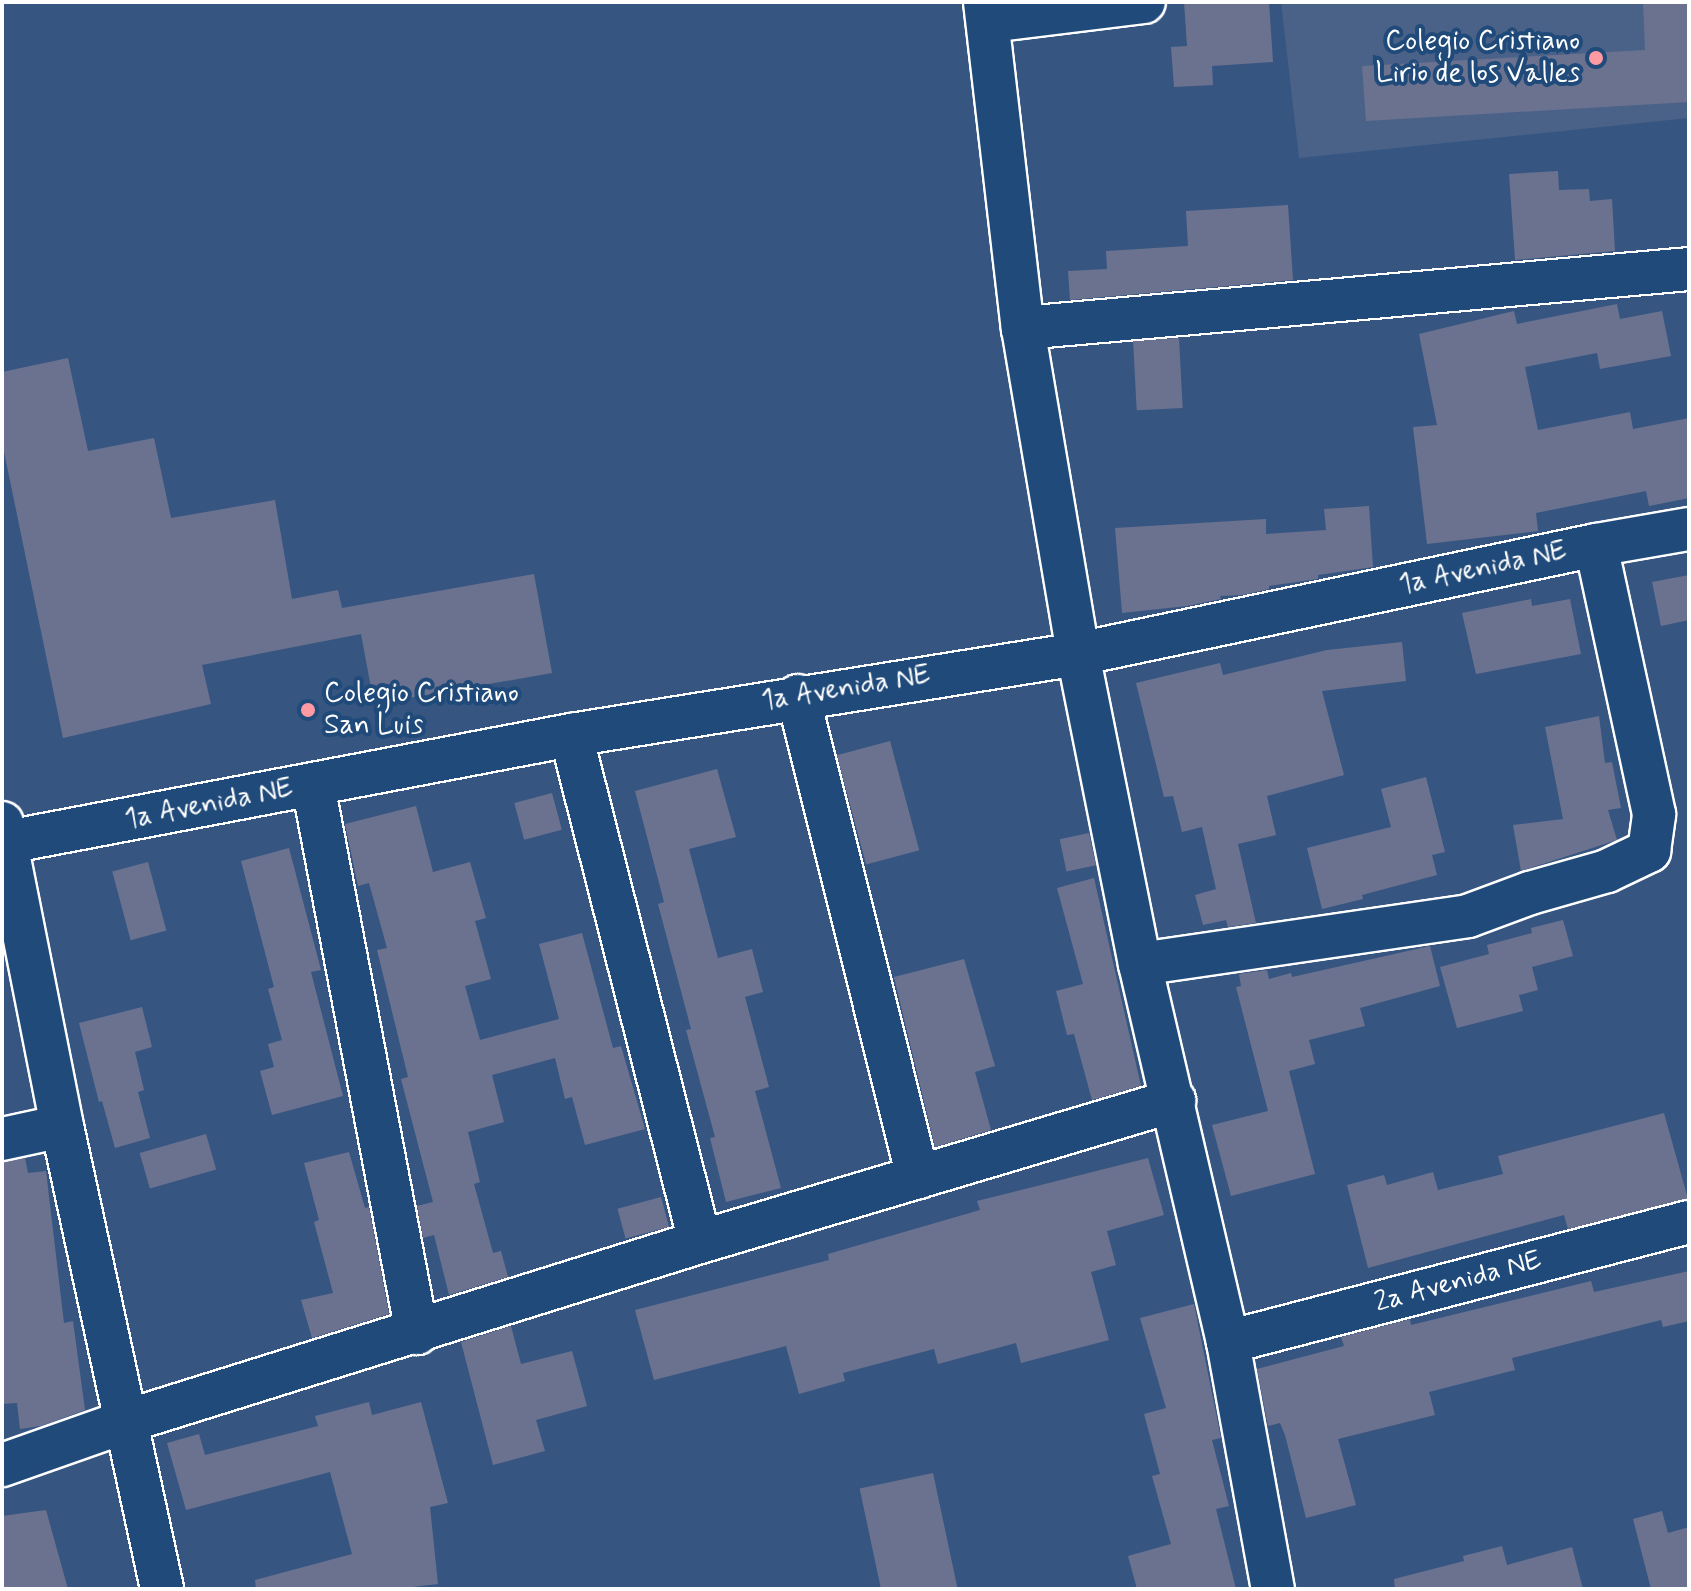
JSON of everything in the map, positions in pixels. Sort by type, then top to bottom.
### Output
[{"type":"street","points":[[1144,2],[987,12],[1023,328],[1078,654],[1140,964],[1228,1342],[1273,1589]]},
{"type":"street","points":[[1023,328],[1689,269]]},
{"type":"street","name":"1a Avenida NE","points":[[3,836],[313,785],[571,735],[798,696],[1078,654],[1596,545],[1689,529]]},
{"type":"street","points":[[1140,964],[1468,916],[1530,893],[1607,871],[1649,851],[1654,814],[1596,545]]},
{"type":"street","points":[[798,696],[918,1177]]},
{"type":"street","points":[[571,735],[700,1242]]},
{"type":"street","points":[[313,785],[417,1333]]},
{"type":"street","points":[[3,836],[162,1589]]},
{"type":"street","points":[[2,1465],[127,1421],[417,1333],[700,1242],[1174,1101]]},
{"type":"street","points":[[2,1139],[62,1126]]},
{"type":"street","name":"2a Avenida NE","points":[[1228,1342],[1689,1222]]},
{"type":"shaded area","points":[[1281,2],[1689,2],[1689,118],[1299,158]]},
{"type":"building","points":[[1184,2],[1269,2],[1273,62],[1212,66],[1213,85],[1174,87],[1171,47],[1187,46]]},
{"type":"building","name":"Colegio Cristiano Lirio de los Valles","points":[[1643,2],[1689,2],[1689,102],[1366,121],[1362,66],[1645,50]]},
{"type":"building","points":[[1558,171],[1559,190],[1589,189],[1590,201],[1612,199],[1615,251],[1515,260],[1509,174]]},
{"type":"building","points":[[1288,205],[1293,280],[1070,300],[1068,271],[1107,269],[1106,251],[1188,246],[1186,211]]},
{"type":"building","points":[[1617,304],[1620,319],[1662,311],[1671,356],[1600,369],[1597,353],[1525,367],[1538,430],[1630,412],[1633,429],[1689,418],[1689,498],[1649,506],[1646,491],[1536,513],[1538,531],[1427,544],[1413,427],[1437,425],[1419,334],[1514,311],[1517,324]]},
{"type":"building","points":[[1179,338],[1183,408],[1137,410],[1133,340]]},
{"type":"building","points":[[68,358],[88,451],[154,438],[171,518],[275,500],[292,599],[338,590],[342,608],[534,574],[552,673],[374,704],[361,634],[202,665],[211,704],[63,738],[2,442],[2,372]]},
{"type":"building","points":[[1369,506],[1373,567],[1318,575],[1318,579],[1269,586],[1269,589],[1243,595],[1220,596],[1221,599],[1187,606],[1122,613],[1115,528],[1266,519],[1266,534],[1326,530],[1324,509]]},
{"type":"building","points":[[1689,575],[1689,620],[1661,626],[1652,582]]},
{"type":"building","points":[[1531,599],[1532,606],[1570,599],[1581,654],[1476,674],[1462,613]]},
{"type":"building","points":[[1402,642],[1406,681],[1322,691],[1344,775],[1267,796],[1276,835],[1238,844],[1256,923],[1228,927],[1226,920],[1203,925],[1195,895],[1216,889],[1202,827],[1182,832],[1173,796],[1164,797],[1136,683],[1220,663],[1223,675],[1327,650]]},
{"type":"building","points":[[1599,716],[1605,763],[1612,762],[1621,808],[1608,810],[1617,840],[1521,871],[1513,825],[1563,819],[1545,727]]},
{"type":"building","points":[[890,741],[919,850],[866,864],[837,755]]},
{"type":"building","points":[[717,769],[736,837],[689,849],[718,958],[752,949],[763,992],[745,997],[769,1087],[755,1091],[781,1188],[726,1202],[710,1138],[715,1137],[686,1030],[691,1029],[658,904],[664,902],[635,791]]},
{"type":"building","points":[[1426,777],[1445,852],[1432,855],[1437,875],[1322,909],[1307,848],[1391,827],[1381,789]]},
{"type":"building","points":[[552,793],[562,830],[524,840],[514,803]]},
{"type":"building","points":[[416,806],[433,872],[470,862],[486,918],[475,921],[491,979],[465,986],[480,1040],[559,1019],[539,944],[582,933],[613,1048],[621,1046],[645,1129],[585,1145],[572,1097],[565,1099],[555,1058],[492,1075],[504,1122],[468,1132],[480,1182],[474,1184],[493,1253],[501,1251],[508,1277],[449,1295],[434,1235],[423,1238],[417,1206],[433,1202],[401,1079],[408,1077],[377,950],[387,948],[369,883],[358,886],[345,824]]},
{"type":"building","points":[[1089,833],[1096,865],[1067,872],[1060,839]]},
{"type":"building","points":[[289,848],[321,970],[311,972],[343,1096],[272,1115],[260,1071],[274,1067],[268,1044],[282,1040],[268,989],[274,987],[241,861]]},
{"type":"building","points":[[148,862],[166,931],[131,940],[112,872]]},
{"type":"building","points":[[1094,878],[1141,1086],[1092,1100],[1074,1034],[1067,1035],[1056,991],[1083,984],[1057,888]]},
{"type":"building","points":[[1563,920],[1573,956],[1532,967],[1538,990],[1519,995],[1523,1011],[1457,1028],[1440,967],[1489,954],[1487,945],[1532,933],[1531,928]]},
{"type":"building","points":[[1430,946],[1440,986],[1360,1008],[1365,1026],[1309,1040],[1315,1064],[1289,1071],[1315,1174],[1231,1196],[1212,1125],[1268,1111],[1236,987],[1241,986],[1239,974],[1267,970],[1269,979],[1291,973],[1292,977]]},
{"type":"building","points":[[964,959],[995,1066],[975,1072],[991,1130],[935,1147],[894,977]]},
{"type":"building","points":[[142,1007],[152,1047],[135,1052],[144,1090],[138,1092],[150,1138],[115,1148],[102,1101],[99,1102],[79,1023]]},
{"type":"building","points":[[1664,1113],[1688,1199],[1568,1229],[1564,1215],[1368,1268],[1347,1185],[1384,1175],[1387,1185],[1433,1172],[1438,1190],[1503,1174],[1498,1156]]},
{"type":"building","points":[[206,1134],[216,1170],[150,1189],[140,1153]]},
{"type":"building","points":[[349,1152],[365,1208],[369,1207],[389,1314],[312,1338],[301,1300],[333,1293],[314,1222],[319,1220],[304,1163]]},
{"type":"building","points":[[25,1158],[28,1173],[46,1171],[64,1323],[73,1321],[85,1410],[41,1426],[20,1429],[17,1403],[2,1404],[2,1162]]},
{"type":"building","points":[[1148,1158],[1164,1215],[1107,1231],[1116,1265],[1091,1272],[1109,1340],[1021,1363],[1016,1343],[938,1364],[934,1349],[843,1373],[845,1381],[799,1394],[786,1346],[654,1380],[635,1310],[829,1260],[828,1254],[980,1210],[977,1201]]},
{"type":"building","points":[[661,1197],[669,1227],[626,1239],[618,1209]]},
{"type":"building","points":[[1689,1271],[1689,1321],[1663,1327],[1661,1320],[1512,1358],[1515,1370],[1429,1392],[1435,1415],[1338,1439],[1356,1505],[1306,1518],[1285,1435],[1280,1423],[1268,1426],[1257,1369],[1344,1346],[1341,1337],[1410,1319],[1411,1325],[1591,1281],[1594,1292]]},
{"type":"building","points":[[1194,1304],[1221,1438],[1212,1440],[1229,1506],[1216,1509],[1236,1589],[1137,1589],[1128,1556],[1171,1544],[1152,1476],[1160,1474],[1144,1414],[1166,1408],[1140,1318]]},
{"type":"building","points":[[511,1326],[521,1364],[572,1351],[587,1406],[536,1420],[545,1451],[493,1465],[461,1342]]},
{"type":"building","points":[[369,1402],[372,1415],[421,1402],[448,1503],[430,1507],[438,1584],[396,1589],[256,1589],[255,1580],[352,1554],[330,1472],[186,1510],[167,1443],[199,1434],[205,1455],[318,1426],[315,1416]]},
{"type":"building","points":[[933,1473],[958,1588],[881,1589],[860,1489]]},
{"type":"building","points":[[46,1510],[68,1589],[2,1589],[2,1516]]},
{"type":"building","points":[[1662,1511],[1668,1533],[1689,1527],[1689,1589],[1651,1589],[1633,1519]]},
{"type":"building","points":[[1502,1546],[1507,1565],[1572,1547],[1583,1589],[1395,1589],[1394,1579],[1464,1561],[1463,1556]]},
{"type":"place","name":"Colegio Cristiano Lirio de los Valles","points":[[1596,58]]},
{"type":"place","name":"Colegio Cristiano San Luis","points":[[308,710]]}]
